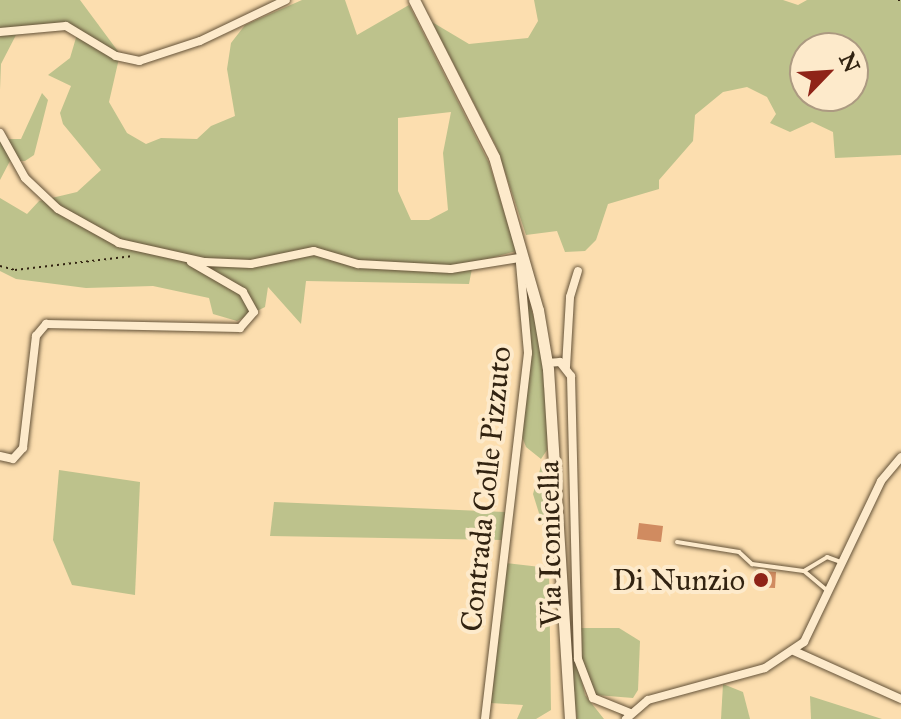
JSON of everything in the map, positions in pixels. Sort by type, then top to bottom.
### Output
[{"type":"main road","points":[[414,0],[475,116],[513,213],[547,363],[570,719]]},
{"type":"street","points":[[0,32],[66,26],[116,56],[139,61],[190,45],[286,0]]},
{"type":"street","points":[[0,133],[25,178],[58,209],[119,243],[177,255],[251,264],[314,251],[358,264],[451,269],[522,257]]},
{"type":"street","points":[[0,456],[13,459],[23,448],[36,336],[46,324],[201,330],[240,328],[254,312],[243,292],[177,255]]},
{"type":"street","name":"Contrada Colle Pizzuto","points":[[478,719],[485,718],[528,353],[522,257]]},
{"type":"street","name":"Via Iconicella","points":[[578,271],[570,297],[566,367],[571,376],[578,659],[593,698],[628,716]]},
{"type":"street","points":[[547,363],[566,367]]},
{"type":"street","points":[[628,716],[648,700],[765,668],[804,642],[881,481],[901,457]]},
{"type":"street","points":[[794,651],[901,699]]},
{"type":"lane","points":[[677,542],[739,552],[752,564],[804,571],[830,592]]},
{"type":"lane","points":[[804,571],[827,557],[843,563]]},
{"type":"path","points":[[0,266],[15,270],[161,252]]},
{"type":"green space","points":[[0,0],[80,0],[120,54],[109,102],[127,133],[146,144],[161,138],[197,139],[211,126],[235,116],[227,69],[231,43],[245,25],[302,0],[345,0],[357,35],[409,5],[489,163],[516,251],[473,263],[469,284],[306,281],[301,324],[268,287],[265,307],[237,321],[213,314],[209,298],[153,286],[86,288],[16,279],[0,271],[0,198],[27,214],[39,201],[77,192],[101,170],[63,124],[60,113],[71,86],[48,75],[70,58],[78,31],[70,26],[16,35],[1,64],[0,90]],"holes":[[[451,112],[443,153],[448,210],[429,220],[411,220],[398,191],[398,118]]]},
{"type":"green space","points":[[534,0],[783,0],[798,5],[807,0],[901,0],[901,155],[835,158],[833,132],[812,122],[790,132],[770,123],[776,114],[767,97],[747,87],[723,92],[695,115],[693,141],[659,180],[659,189],[608,204],[596,240],[585,251],[565,252],[557,231],[526,235],[497,148],[432,22],[469,44],[528,38],[538,21]]},
{"type":"green space","points":[[42,93],[48,100],[34,155],[25,161],[10,161],[0,180],[0,139],[21,139]]},
{"type":"green space","points":[[526,291],[540,340],[547,410],[547,450],[541,459],[526,447],[521,434],[529,354]]},
{"type":"green space","points":[[541,466],[547,469],[550,498],[548,525],[543,526],[533,494]]},
{"type":"green space","points":[[59,470],[140,482],[135,595],[72,585],[53,540]]},
{"type":"green space","points":[[274,502],[505,512],[502,540],[270,536]]},
{"type":"green space","points":[[506,563],[549,568],[551,710],[536,719],[517,719],[523,705],[491,703]]},
{"type":"green space","points":[[581,628],[619,628],[640,641],[638,690],[633,698],[596,695],[582,660]]},
{"type":"green space","points":[[568,650],[576,654],[585,695],[604,719],[577,719]]},
{"type":"green space","points":[[723,684],[743,692],[750,719],[721,719]]},
{"type":"green space","points":[[810,696],[882,719],[811,719]]},
{"type":"building","points":[[639,523],[663,526],[661,542],[637,539]]},
{"type":"building","points":[[755,570],[776,572],[775,588],[753,587]]},
{"type":"place","name":"Di Nunzio","points":[[761,580]]}]
